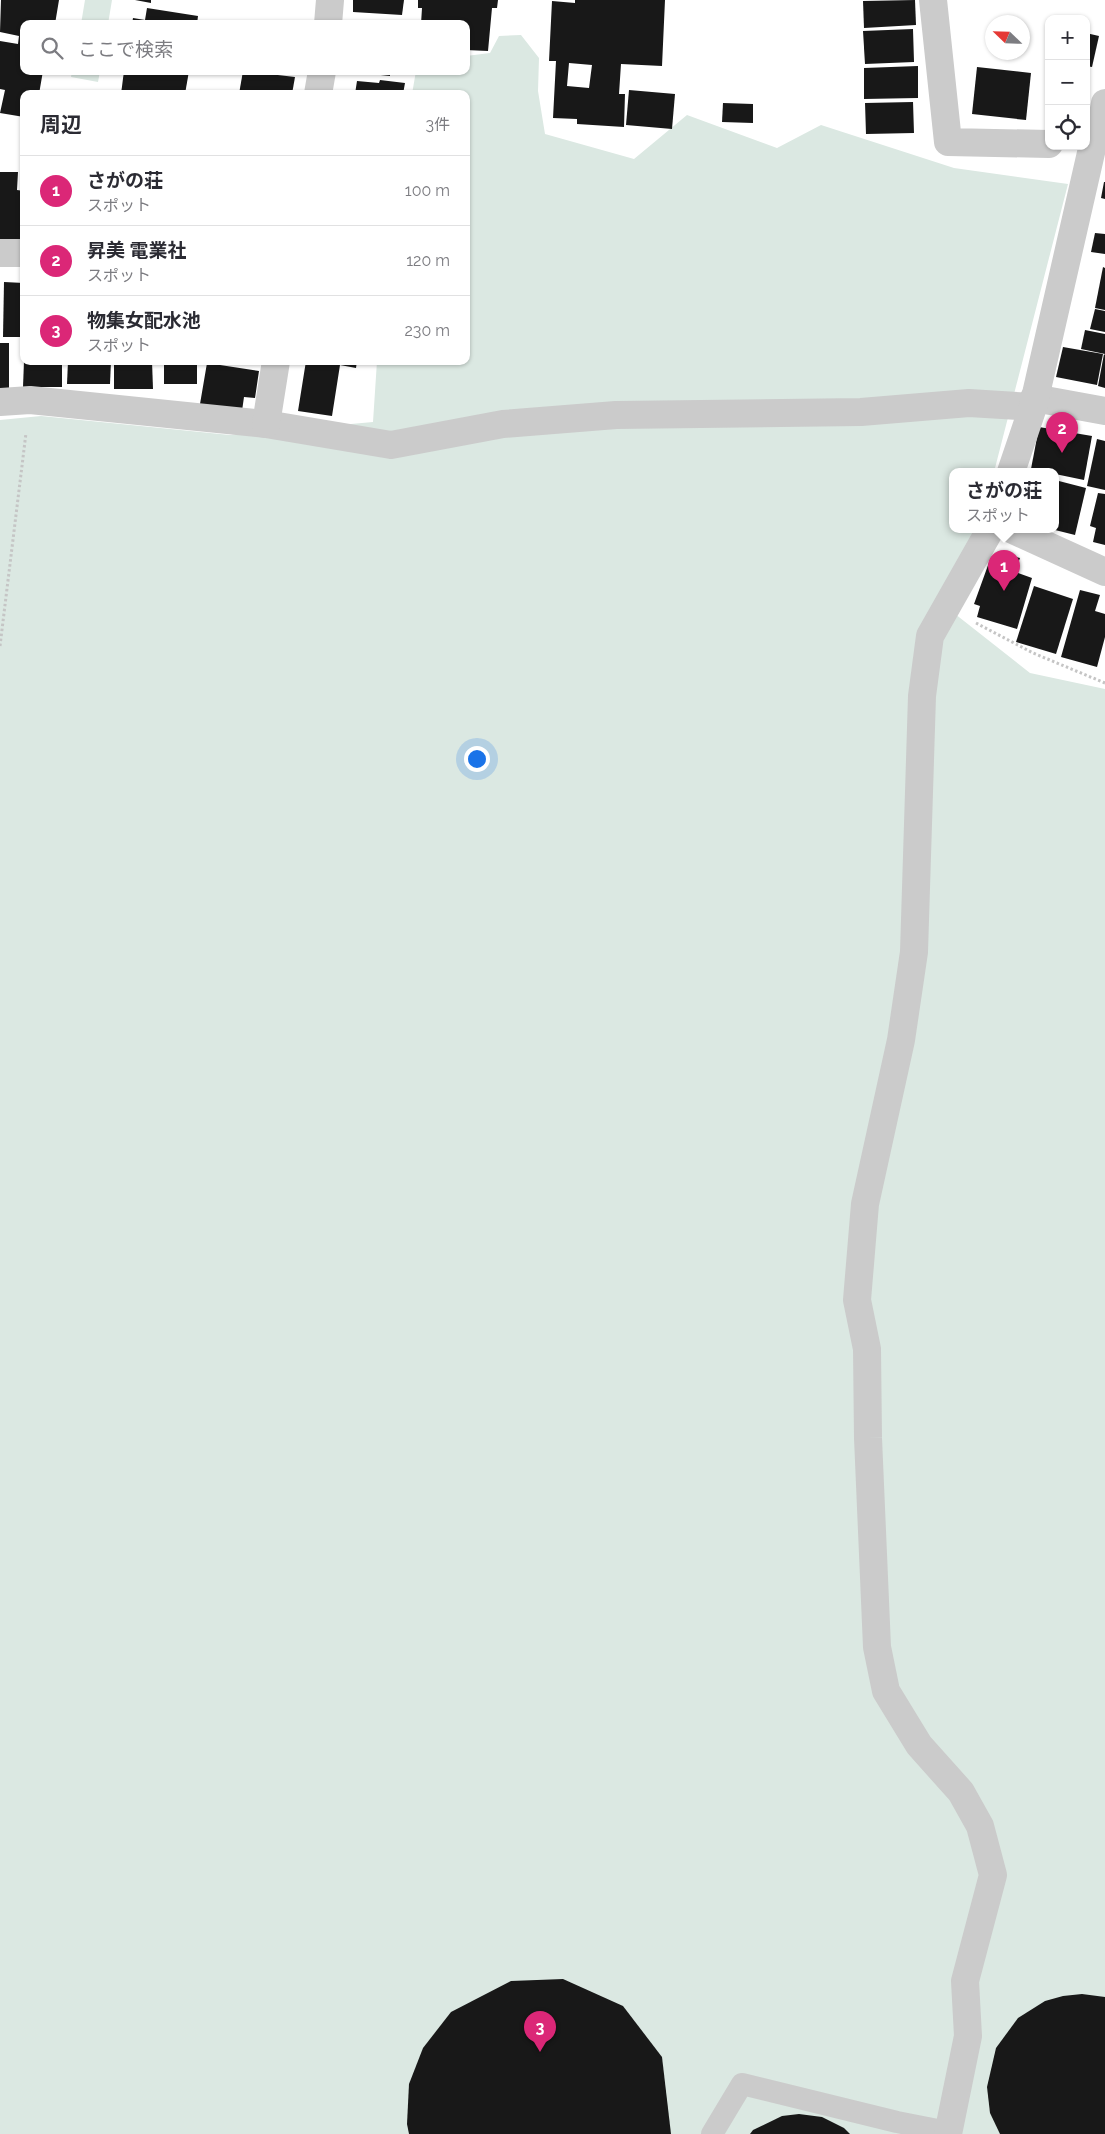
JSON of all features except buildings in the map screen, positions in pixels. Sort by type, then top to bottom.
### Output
[{"type":"street","points":[[328,20],[330,0]]},
{"type":"street","points":[[933,0],[948,142],[1045,144]]},
{"type":"street","points":[[319,90],[321,75]]},
{"type":"street","points":[[1012,468],[1033,402],[1105,103]]},
{"type":"street","points":[[0,253],[20,253]]},
{"type":"street","points":[[266,424],[275,365]]},
{"type":"street","points":[[0,402],[30,400],[266,424],[391,445],[503,424],[616,415],[860,412],[969,403],[1033,402],[1105,411]]},
{"type":"street","points":[[948,2133],[968,2036],[965,1981],[992,1875],[980,1826],[961,1792],[918,1745],[886,1691],[877,1647],[868,1438],[867,1349],[857,1300],[865,1204],[901,1040],[914,952],[922,696],[930,636],[988,533]]},
{"type":"street","points":[[1020,533],[1105,572]]},
{"type":"lane","points":[[712,2134],[742,2084],[948,2133]]},
{"type":"path","points":[[0,646],[30,400]]},
{"type":"path","points":[[947,608],[1033,653],[1105,683]]},
{"type":"shaded area","points":[[85,0],[112,0],[109,20],[82,20]]},
{"type":"shaded area","points":[[521,35],[539,58],[538,91],[545,134],[634,159],[687,115],[777,148],[821,125],[954,168],[1068,184],[995,468],[949,468],[949,533],[977,533],[950,610],[1030,673],[1105,689],[1105,2134],[0,2134],[0,420],[41,416],[230,435],[373,422],[377,365],[470,365],[470,90],[413,90],[415,75],[470,75],[470,56],[490,53],[499,36]]},
{"type":"shaded area","points":[[71,75],[99,75],[98,82],[71,77]]},
{"type":"place","name":"昇美 電業社","points":[[1062,453]]},
{"type":"place","name":"さがの荘","points":[[1004,591]]},
{"type":"place","name":"物集女配水池","points":[[540,2052]]}]
